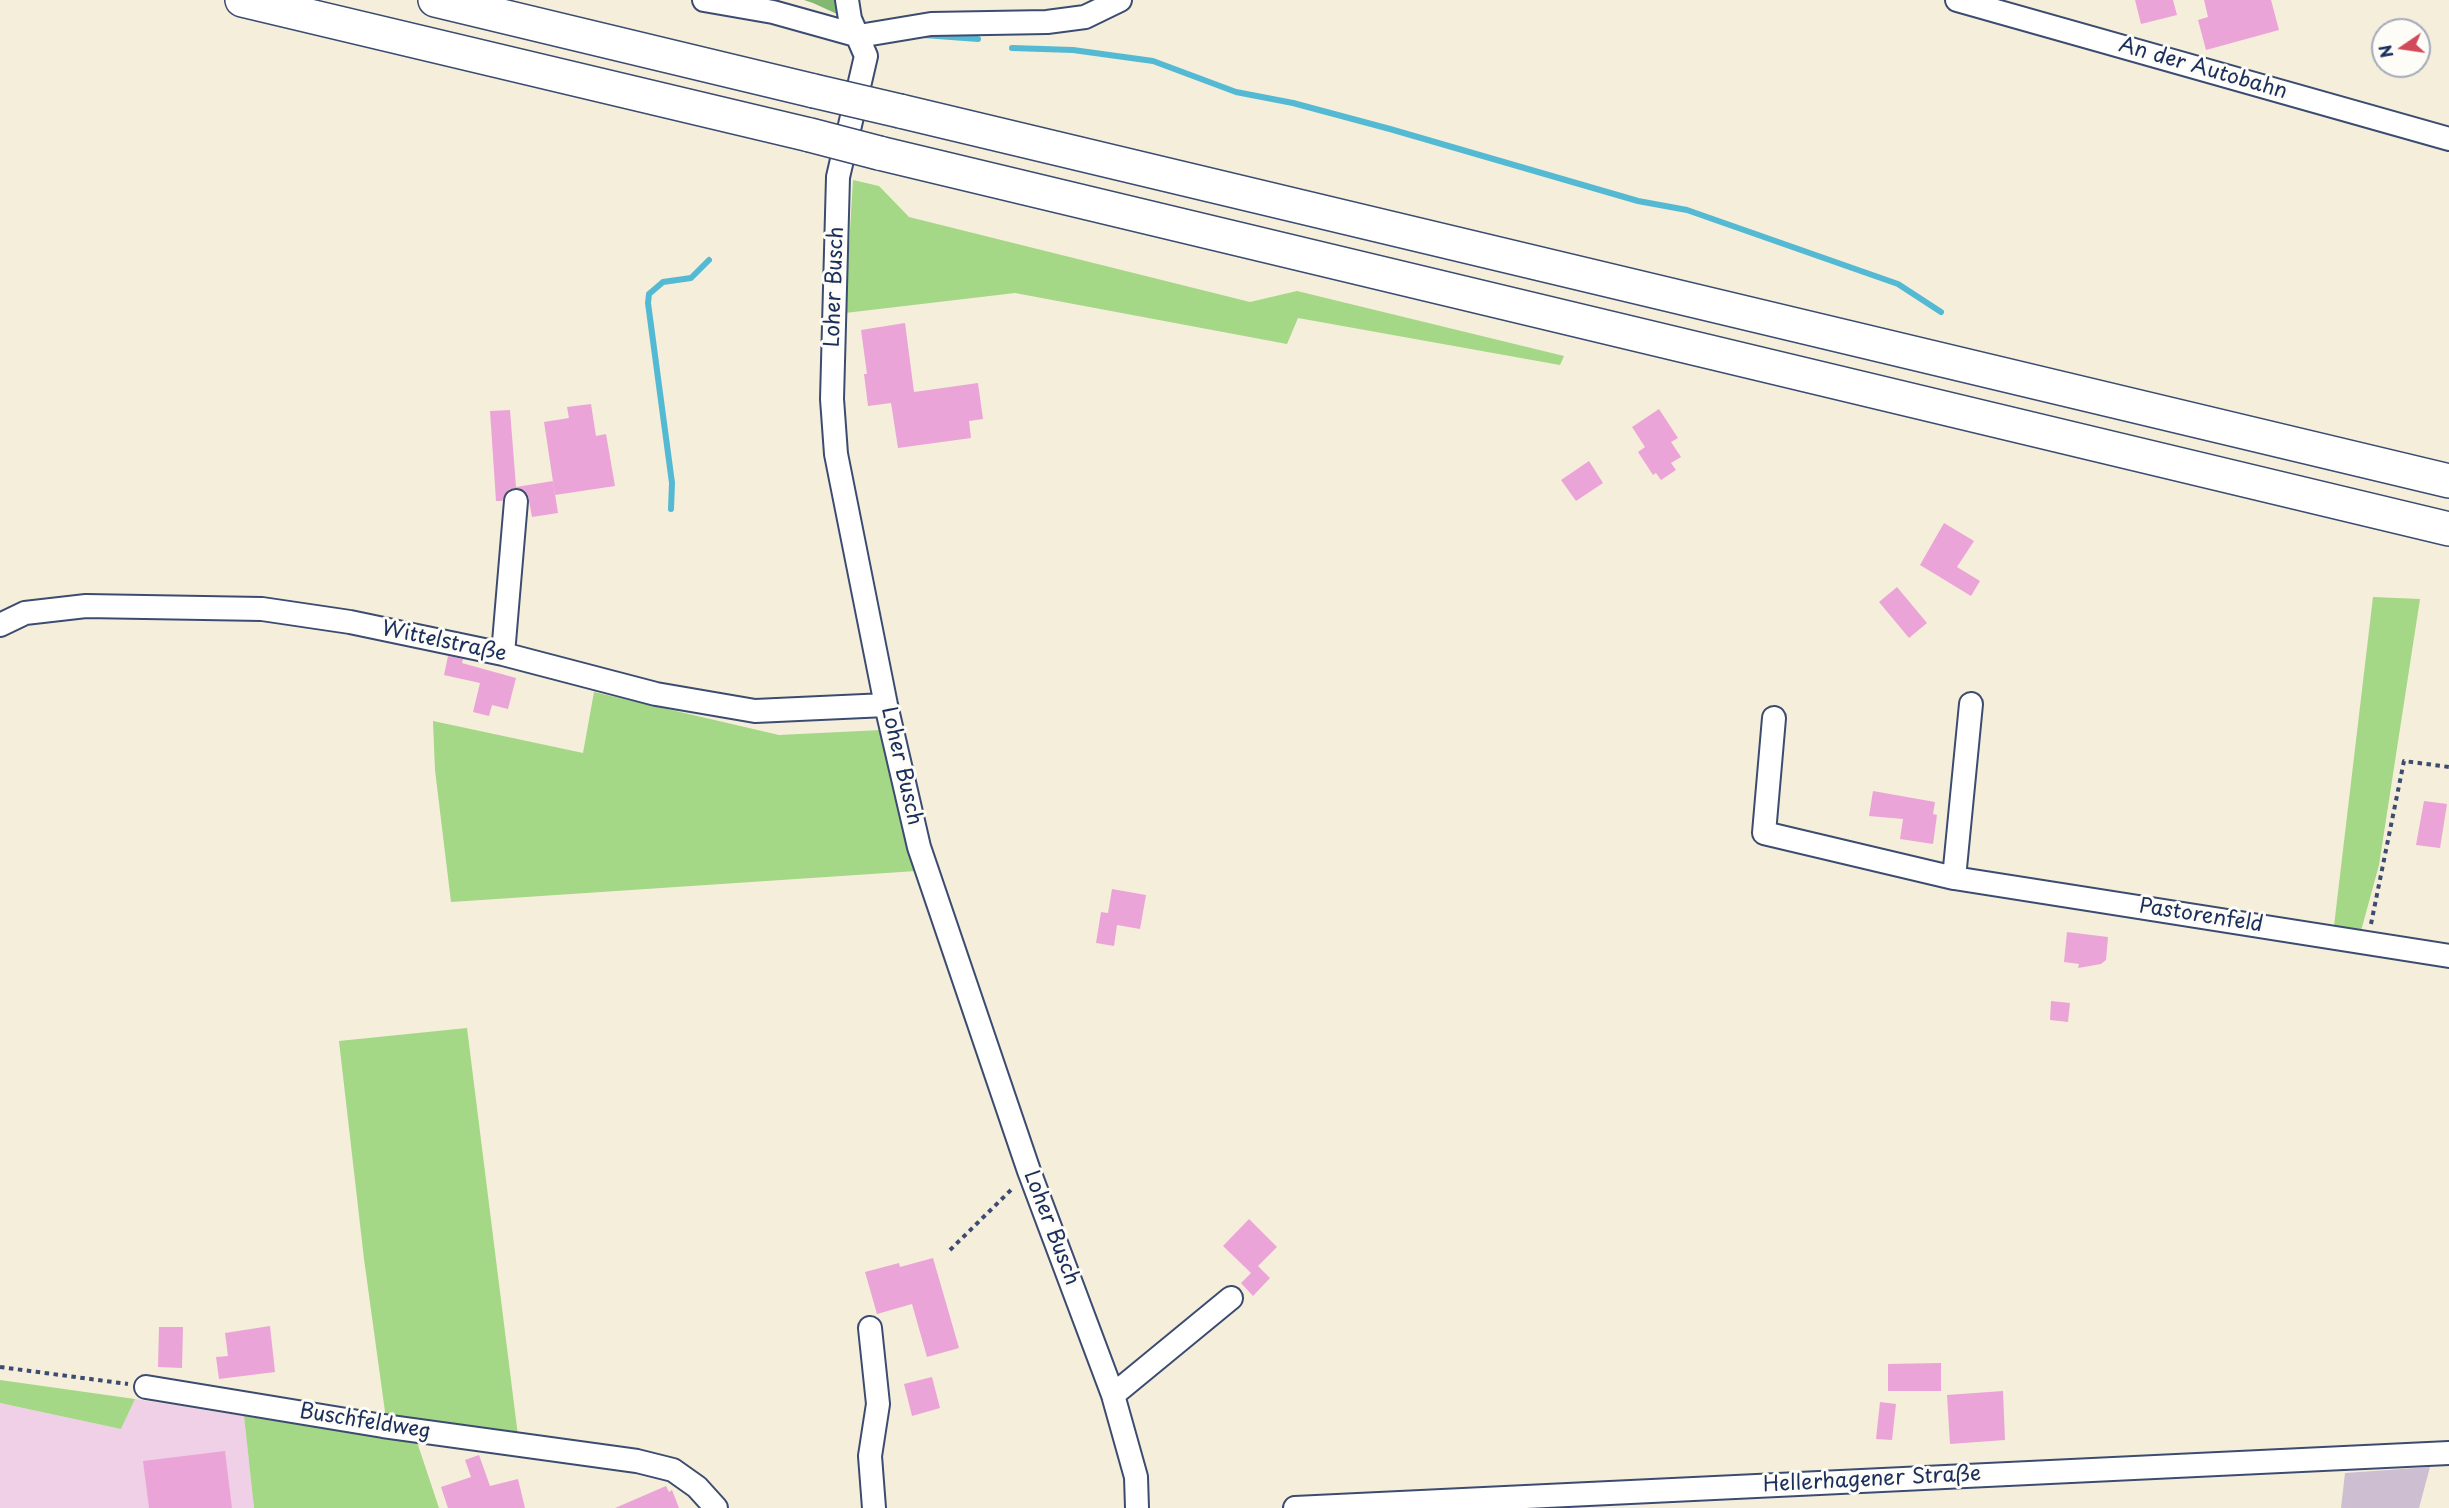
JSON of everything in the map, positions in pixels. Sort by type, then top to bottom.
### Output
[{"type":"highway","points":[[242,0],[2449,529]]},
{"type":"highway","points":[[435,0],[2449,481]]},
{"type":"street","points":[[704,0],[773,12],[859,36],[931,24],[1047,22],[1085,17],[1120,0]]},
{"type":"street","name":"Loher Busch","points":[[848,0],[850,20],[866,56],[838,177],[832,399],[836,454],[886,705],[919,847],[1029,1171],[1113,1395],[1136,1477],[1137,1508]]},
{"type":"street","name":"An der Autobahn","points":[[1957,0],[2002,6],[2449,139]]},
{"type":"street","points":[[503,654],[516,501]]},
{"type":"street","name":"Wittelstraße","points":[[0,625],[25,614],[86,606],[262,609],[350,621],[503,654],[656,694],[755,711],[886,705]]},
{"type":"street","points":[[1954,878],[1971,704]]},
{"type":"street","name":"Pastorenfeld","points":[[1774,718],[1764,833],[1954,878],[2449,956]]},
{"type":"street","points":[[1113,1395],[1231,1298]]},
{"type":"street","points":[[870,1328],[878,1404],[870,1456],[874,1508]]},
{"type":"street","name":"Buschfeldweg","points":[[146,1387],[383,1426],[637,1461],[673,1470],[697,1487],[716,1508]]},
{"type":"street","name":"Hellerhagener Straße","points":[[1295,1508],[2449,1453]]},
{"type":"path","points":[[2367,942],[2404,761],[2449,767]]},
{"type":"path","points":[[950,1250],[1029,1171]]},
{"type":"path","points":[[0,1367],[146,1387]]},
{"type":"shaded area","points":[[135,1399],[244,1416],[254,1508],[0,1508],[0,1403],[121,1429]]},
{"type":"shaded area","points":[[2430,1467],[2419,1508],[2341,1508],[2345,1473]]},
{"type":"green space","points":[[804,0],[837,0],[837,14],[813,3]]},
{"type":"green space","points":[[853,180],[879,186],[909,217],[1250,302],[1297,291],[1564,356],[1560,365],[1298,318],[1287,344],[1015,293],[845,313]]},
{"type":"green space","points":[[2373,597],[2420,599],[2379,865],[2361,931],[2334,926]]},
{"type":"green space","points":[[594,692],[779,735],[881,730],[896,801],[916,871],[451,902],[435,770],[433,721],[583,753]]},
{"type":"green space","points":[[467,1028],[518,1436],[386,1419],[364,1259],[339,1041]]},
{"type":"green space","points":[[0,1380],[135,1399],[121,1429],[0,1403]]},
{"type":"green space","points":[[244,1416],[417,1442],[439,1508],[254,1508]]},
{"type":"building","points":[[2135,0],[2173,0],[2177,15],[2141,24]]},
{"type":"building","points":[[2204,0],[2271,0],[2279,30],[2206,50],[2198,20],[2208,17]]},
{"type":"building","points":[[905,323],[914,392],[978,383],[983,419],[969,421],[971,438],[898,448],[891,403],[868,406],[864,374],[867,374],[861,330]]},
{"type":"building","points":[[591,404],[596,436],[606,434],[615,486],[555,495],[544,422],[569,418],[567,407]]},
{"type":"building","points":[[1659,409],[1678,438],[1671,442],[1681,457],[1671,463],[1676,470],[1661,480],[1656,473],[1653,475],[1638,452],[1645,447],[1632,427]]},
{"type":"building","points":[[510,410],[516,487],[553,481],[558,513],[532,517],[528,495],[518,488],[510,489],[502,501],[496,501],[490,411]]},
{"type":"building","points":[[1589,461],[1603,483],[1576,501],[1561,480]]},
{"type":"building","points":[[1944,523],[1974,541],[1957,567],[1980,581],[1971,596],[1920,565]]},
{"type":"building","points":[[1897,587],[1927,623],[1909,638],[1879,602]]},
{"type":"building","points":[[448,656],[463,659],[462,663],[516,678],[508,709],[492,705],[489,716],[473,712],[480,683],[444,675]]},
{"type":"building","points":[[1873,791],[1935,802],[1933,814],[1937,815],[1933,844],[1900,839],[1903,819],[1869,816]]},
{"type":"building","points":[[2424,801],[2447,804],[2440,848],[2416,845]]},
{"type":"building","points":[[1112,889],[1146,895],[1140,929],[1117,925],[1114,946],[1096,943],[1101,912],[1108,913]]},
{"type":"building","points":[[2067,932],[2108,937],[2106,960],[2101,964],[2078,968],[2079,964],[2064,962]]},
{"type":"building","points":[[2051,1001],[2070,1003],[2068,1022],[2050,1020]]},
{"type":"building","points":[[1249,1219],[1277,1247],[1258,1266],[1270,1278],[1253,1296],[1241,1283],[1251,1273],[1223,1246]]},
{"type":"building","points":[[933,1258],[959,1348],[927,1357],[912,1304],[877,1314],[865,1272],[899,1263],[900,1267]]},
{"type":"building","points":[[270,1326],[275,1372],[219,1379],[216,1357],[228,1356],[225,1333]]},
{"type":"building","points":[[159,1327],[183,1327],[182,1368],[158,1367]]},
{"type":"building","points":[[1941,1363],[1941,1391],[1888,1391],[1888,1364]]},
{"type":"building","points":[[932,1377],[940,1408],[912,1416],[904,1384]]},
{"type":"building","points":[[2003,1391],[2005,1440],[1950,1444],[1947,1395]]},
{"type":"building","points":[[1880,1402],[1896,1404],[1892,1440],[1876,1439]]},
{"type":"building","points":[[225,1451],[232,1508],[149,1508],[143,1461]]},
{"type":"building","points":[[479,1455],[490,1486],[518,1479],[525,1508],[448,1508],[441,1487],[471,1477],[465,1460]]},
{"type":"building","points":[[666,1486],[669,1492],[672,1490],[679,1508],[615,1508]]},
{"type":"waterway","points":[[924,35],[978,39]]},
{"type":"waterway","points":[[1012,48],[1073,50],[1153,61],[1236,92],[1293,103],[1638,201],[1687,210],[1898,284],[1941,312]]},
{"type":"waterway","points":[[671,509],[672,483],[648,303],[649,294],[663,282],[691,278],[709,260]]}]
